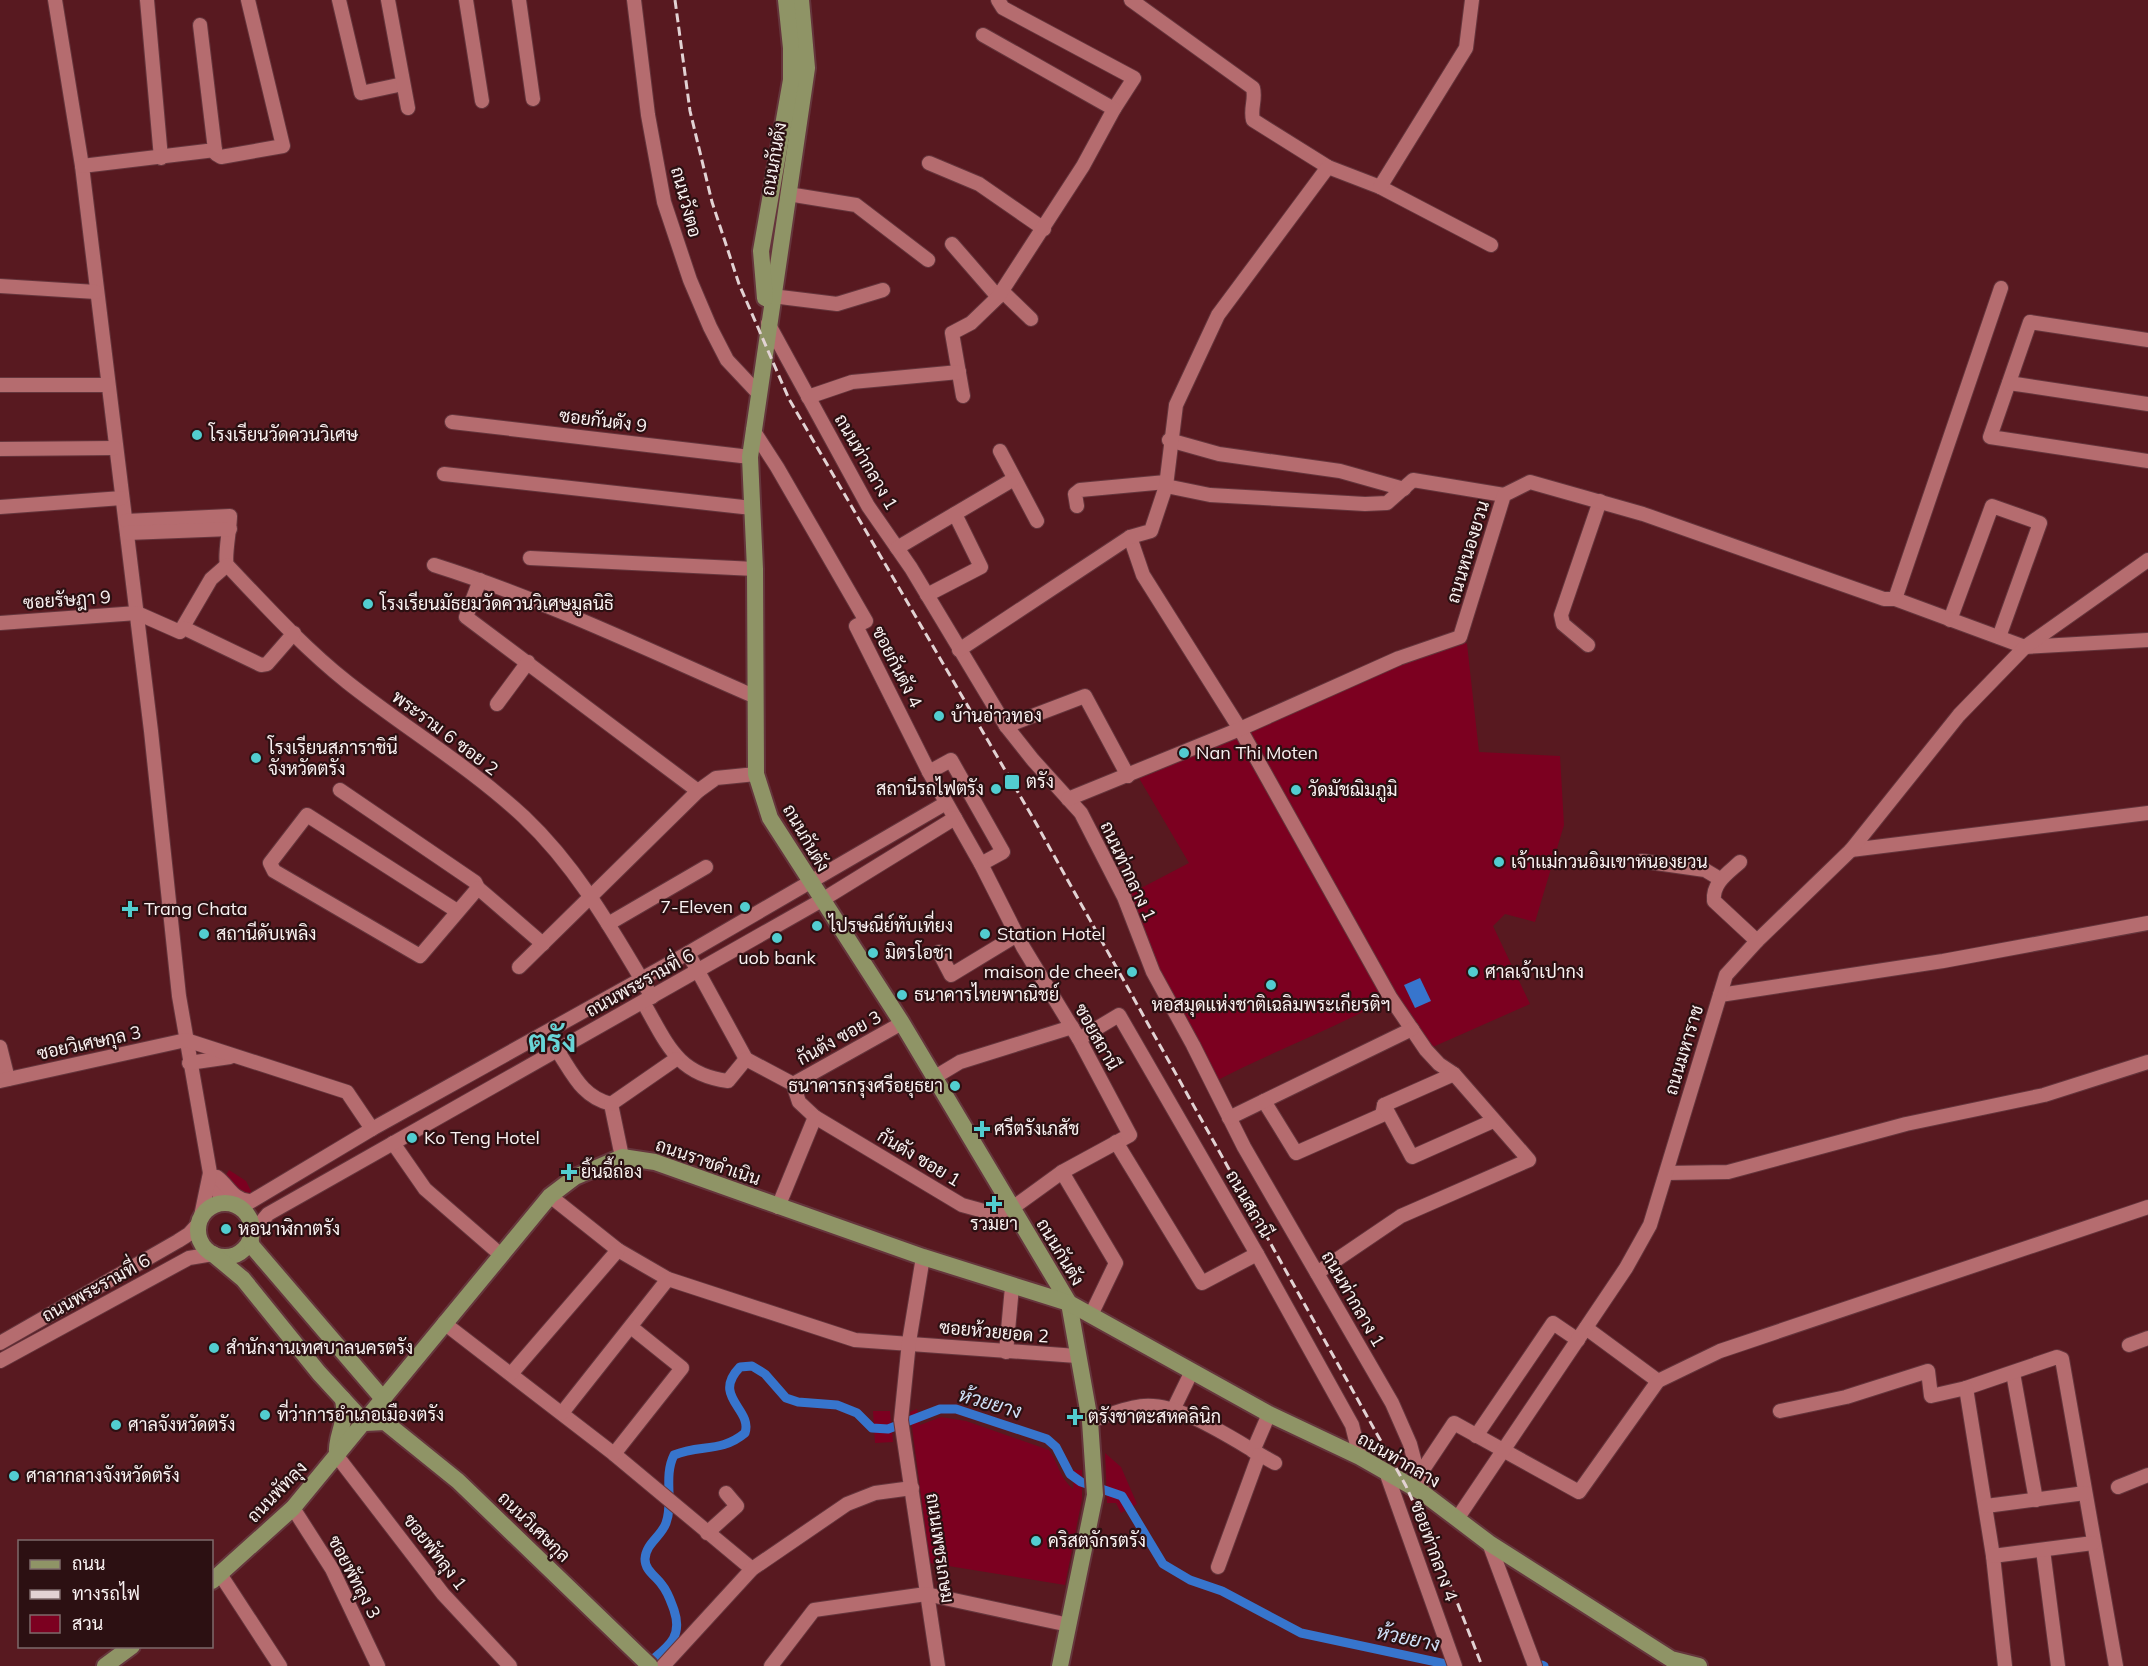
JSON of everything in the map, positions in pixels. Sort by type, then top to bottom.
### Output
[{"type":"main road","name":"ถนนกันตัง","points":[[768,323],[761,251],[791,80],[791,48],[786,0]]},
{"type":"main road","name":"ถนนกันตัง","points":[[801,0],[807,68],[750,457],[755,569],[756,774],[770,818],[810,884],[902,1023],[1069,1303]]},
{"type":"main road","points":[[365,1423],[444,1323],[550,1196],[575,1177],[622,1157]]},
{"type":"main road","name":"ถนนราชดำเนิน","points":[[622,1157],[655,1162],[923,1257],[1012,1287],[1069,1303]]},
{"type":"main road","points":[[244,1204],[250,1222],[252,1246],[384,1400],[386,1422],[365,1423],[243,1279],[201,1242],[200,1220],[214,1205],[244,1204]]},
{"type":"main road","points":[[213,1254],[231,1256],[239,1253],[251,1236]]},
{"type":"main road","points":[[1038,1294],[1045,1265]]},
{"type":"main road","points":[[1060,1666],[1095,1501],[1096,1477],[1090,1421],[1069,1303]]},
{"type":"main road","name":"ถนนท่ากลาง","points":[[1069,1303],[1269,1414],[1360,1457],[1406,1486],[1420,1485],[1457,1519],[1489,1543],[1671,1659],[1699,1666]]},
{"type":"main road","points":[[1077,1356],[1091,1315]]},
{"type":"main road","points":[[337,1456],[336,1445],[343,1429],[343,1399]]},
{"type":"main road","name":"ถนนวิเศษกุล","points":[[386,1422],[458,1481],[650,1666]]},
{"type":"main road","name":"ถนนพัทลุง","points":[[216,1578],[293,1508],[365,1423]]},
{"type":"main road","points":[[105,1666],[131,1648]]},
{"type":"street","points":[[55,0],[82,166],[115,448],[127,527],[189,1063],[210,1173],[223,1203]]},
{"type":"street","points":[[147,0],[161,158]]},
{"type":"street","points":[[200,25],[216,154],[221,157],[283,146],[248,0]]},
{"type":"street","points":[[339,0],[361,93],[403,84]]},
{"type":"street","points":[[388,0],[408,108]]},
{"type":"street","points":[[466,0],[482,101]]},
{"type":"street","name":"ถนนวังตอ","points":[[634,0],[648,115],[664,202],[690,280],[710,327],[727,360],[758,393]]},
{"type":"street","points":[[963,396],[952,333],[971,323],[1000,294],[1044,229],[1134,78],[1004,8],[998,0]]},
{"type":"street","points":[[1131,0],[1253,88],[1256,96],[1251,111],[1253,120],[1328,167],[1380,187],[1491,245]]},
{"type":"street","points":[[1380,187],[1466,48],[1472,0]]},
{"type":"street","points":[[519,4],[533,99]]},
{"type":"street","points":[[983,35],[1114,109]]},
{"type":"street","points":[[82,166],[216,150]]},
{"type":"street","points":[[928,162],[979,184],[1044,229]]},
{"type":"street","points":[[959,650],[1130,537],[1151,531],[1166,484],[1169,440],[1176,405],[1218,315],[1328,167]]},
{"type":"street","points":[[788,194],[856,205],[928,260]]},
{"type":"street","points":[[952,244],[1000,294],[1031,320]]},
{"type":"street","points":[[0,285],[96,292]]},
{"type":"street","points":[[1895,598],[2001,288]]},
{"type":"street","points":[[772,296],[837,304],[883,290]]},
{"type":"street","points":[[2148,340],[2030,322],[1990,436],[2148,461]]},
{"type":"street","name":"ถนนท่ากลาง 1","points":[[768,323],[868,506],[927,595],[1006,726],[1081,813],[1120,890],[1152,972],[1229,1118],[1392,1403],[1410,1444],[1420,1485]]},
{"type":"street","points":[[808,397],[852,382],[959,372]]},
{"type":"street","points":[[2009,383],[2148,404]]},
{"type":"street","points":[[0,385],[108,385]]},
{"type":"street","name":"ซอยกันตัง 9","points":[[452,422],[750,457]]},
{"type":"street","name":"ซอยกันตัง 4","points":[[753,430],[777,467],[866,621],[856,626],[929,772],[964,835]]},
{"type":"street","points":[[1169,440],[1219,454],[1340,471],[1404,489]]},
{"type":"street","points":[[0,449],[115,448]]},
{"type":"street","points":[[1000,452],[1037,521]]},
{"type":"street","points":[[444,474],[752,508]]},
{"type":"street","points":[[897,548],[1014,479]]},
{"type":"street","points":[[1077,506],[1075,494],[1080,490],[1166,484],[1210,495],[1365,504],[1387,504],[1413,480],[1504,495]]},
{"type":"street","name":"ถนนหนองยวน","points":[[1068,799],[1240,729],[1399,658],[1460,637],[1504,495],[1530,482],[1600,501],[1884,599],[1895,598],[2025,647]]},
{"type":"street","points":[[0,507],[122,498]]},
{"type":"street","points":[[1588,645],[1563,624],[1561,615],[1600,501]]},
{"type":"street","points":[[1950,620],[1992,506],[2040,523],[1999,637]]},
{"type":"street","points":[[927,595],[981,567],[956,514]]},
{"type":"street","points":[[127,527],[230,516],[225,559],[227,565],[211,579],[184,628],[176,632],[137,613]]},
{"type":"street","points":[[1130,537],[1143,575],[1240,729],[1390,997],[1439,1064],[1454,1074],[1529,1160],[1401,1216],[1317,1274]]},
{"type":"street","points":[[530,558],[755,569]]},
{"type":"street","name":"ถนนมหาราช","points":[[1457,1519],[1626,1268],[1650,1225],[1711,1017],[1726,975],[1757,941],[1851,850],[1959,715],[2025,647],[2148,560]]},
{"type":"street","name":"พระราม 6 ซอย 2","points":[[227,565],[294,633],[346,681],[451,757],[524,817],[575,873],[641,979],[647,999],[676,1059]]},
{"type":"street","points":[[434,565],[480,580],[592,625],[756,697]]},
{"type":"street","points":[[480,580],[466,617],[698,791]]},
{"type":"street","name":"ซอยรัษฎา 9","points":[[0,623],[137,613]]},
{"type":"street","points":[[184,628],[261,665],[267,664],[294,633]]},
{"type":"street","points":[[2025,647],[2148,640]]},
{"type":"street","points":[[497,704],[528,662]]},
{"type":"street","points":[[1006,726],[1085,696],[1128,776]]},
{"type":"street","points":[[929,772],[951,760],[1003,852],[981,864]]},
{"type":"street","points":[[519,967],[592,898],[698,791],[716,778],[756,774]]},
{"type":"street","points":[[340,790],[475,882],[477,888],[543,944]]},
{"type":"street","name":"ถนนพระรามที่ 6","points":[[244,1204],[372,1129],[810,884],[946,802]]},
{"type":"street","points":[[1851,850],[2148,813]]},
{"type":"street","points":[[458,911],[307,815],[270,863],[274,871],[420,956],[458,911],[477,888]]},
{"type":"street","name":"ถนนพระรามที่ 6","points":[[251,1236],[268,1214],[822,900],[955,818]]},
{"type":"street","name":"ซอยสถานี","points":[[964,835],[1017,935],[1072,1027],[1130,1135],[1116,1142]]},
{"type":"street","points":[[1642,861],[1705,870],[1720,879]]},
{"type":"street","points":[[1740,862],[1720,879],[1713,892],[1714,902],[1757,941]]},
{"type":"street","points":[[608,924],[706,867]]},
{"type":"street","points":[[1720,995],[1943,962],[2148,924]]},
{"type":"street","points":[[939,952],[951,975],[1017,935]]},
{"type":"street","points":[[688,952],[746,1059],[793,1084]]},
{"type":"street","name":"ถนนสถานี","points":[[1079,1040],[1119,1015],[1257,1254],[1352,1425],[1360,1457]]},
{"type":"street","name":"กันตัง ซอย 3","points":[[793,1084],[902,1023]]},
{"type":"street","points":[[935,1077],[960,1062],[1072,1027]]},
{"type":"street","points":[[1229,1118],[1412,1029]]},
{"type":"street","points":[[186,1040],[232,1057],[347,1092],[372,1129]]},
{"type":"street","name":"ซอยวิเศษกุล 3","points":[[4,1080],[186,1040]]},
{"type":"street","points":[[0,1047],[4,1080]]},
{"type":"street","points":[[557,1050],[585,1092],[598,1101],[611,1104],[676,1059],[708,1078],[728,1081],[746,1059]]},
{"type":"street","points":[[189,1063],[232,1057]]},
{"type":"street","points":[[1667,1173],[1728,1172],[1906,1124],[2044,1095],[2148,1062]]},
{"type":"street","points":[[1384,1105],[1454,1074]]},
{"type":"street","name":"กันตัง ซอย 1","points":[[793,1084],[799,1102],[815,1116],[962,1205],[991,1213],[1011,1209]]},
{"type":"street","points":[[1264,1101],[1296,1154],[1382,1115],[1384,1105]]},
{"type":"street","points":[[611,1104],[622,1157]]},
{"type":"street","points":[[1384,1105],[1412,1156],[1494,1121]]},
{"type":"street","points":[[778,1207],[815,1116]]},
{"type":"street","points":[[1011,1209],[1062,1172],[1116,1142],[1202,1283],[1257,1254]]},
{"type":"street","points":[[393,1143],[425,1189],[501,1255]]},
{"type":"street","points":[[1062,1172],[1116,1263],[1091,1315]]},
{"type":"street","points":[[210,1173],[220,1179],[229,1192],[242,1200],[244,1204]]},
{"type":"street","points":[[200,1220],[210,1173]]},
{"type":"street","name":"ซอยห้วยยอด 2","points":[[550,1196],[618,1250],[668,1279],[855,1340],[909,1342],[1006,1352],[1077,1356]]},
{"type":"street","points":[[1420,1485],[1454,1423],[1579,1492],[1658,1381],[1720,1351],[2148,1207]]},
{"type":"street","name":"ถนนพระรามที่ 6","points":[[0,1343],[178,1241],[200,1220]]},
{"type":"street","points":[[511,1374],[618,1250]]},
{"type":"street","name":"ถนนพระรามที่ 6","points":[[0,1361],[183,1261],[213,1254]]},
{"type":"street","name":"ถนนเพชรเกษม","points":[[923,1257],[901,1404],[926,1594],[938,1666]]},
{"type":"street","points":[[562,1413],[668,1279]]},
{"type":"street","points":[[1006,1352],[1012,1287]]},
{"type":"street","points":[[444,1323],[614,1454],[752,1569]]},
{"type":"street","points":[[1476,1436],[1553,1323],[1578,1340]]},
{"type":"street","points":[[614,1454],[682,1368],[631,1327]]},
{"type":"street","points":[[1586,1328],[1658,1381]]},
{"type":"street","points":[[2129,1345],[2148,1338]]},
{"type":"street","points":[[1780,1411],[1846,1397],[1928,1371],[1931,1396],[1966,1388],[2057,1358],[2062,1359],[2116,1666]]},
{"type":"street","points":[[1173,1410],[1192,1371]]},
{"type":"street","points":[[2013,1373],[2036,1500]]},
{"type":"street","points":[[1966,1388],[1986,1506],[2005,1666]]},
{"type":"street","points":[[1090,1421],[1141,1406],[1162,1406],[1275,1463]]},
{"type":"street","points":[[1218,1567],[1269,1414]]},
{"type":"street","name":"ซอยพัทลุง 1","points":[[337,1456],[443,1593],[510,1666]]},
{"type":"street","name":"ซอยท่ากลาง 4","points":[[1386,1472],[1455,1666]]},
{"type":"street","points":[[2118,1487],[2148,1475]]},
{"type":"street","points":[[663,1666],[752,1569],[847,1504],[875,1492],[912,1488]]},
{"type":"street","points":[[707,1533],[737,1506],[726,1493]]},
{"type":"street","points":[[1986,1506],[2085,1493]]},
{"type":"street","name":"ซอยพัทลุง 3","points":[[293,1508],[332,1569],[378,1666]]},
{"type":"street","points":[[1489,1543],[1535,1666]]},
{"type":"street","points":[[1993,1556],[2093,1543]]},
{"type":"street","points":[[2043,1550],[2058,1666]]},
{"type":"street","points":[[216,1578],[280,1666]]},
{"type":"street","points":[[771,1666],[814,1610],[926,1594],[1068,1625]]},
{"type":"green space","points":[[1460,637],[1467,644],[1479,752],[1560,756],[1564,825],[1535,922],[1505,914],[1493,926],[1530,1004],[1426,1050],[1390,997],[1212,1083],[1124,897],[1189,863],[1136,773]]},
{"type":"green space","points":[[229,1170],[246,1181],[252,1193],[247,1197],[230,1183],[226,1175]]},
{"type":"green space","name":"คริสตจักรตรัง","points":[[917,1409],[920,1425],[941,1417],[966,1421],[1049,1450],[1064,1479],[1073,1489],[1074,1470],[1082,1470],[1082,1499],[1065,1585],[930,1563],[910,1412]]},
{"type":"green space","points":[[873,1411],[890,1411],[893,1442],[875,1443]]},
{"type":"green space","points":[[1105,1453],[1121,1467],[1137,1504],[1121,1513],[1116,1503],[1107,1503]]},
{"type":"water","points":[[1420,978],[1431,1001],[1415,1008],[1404,985]]},
{"type":"waterway","name":"ห้วยยาง","points":[[645,1666],[666,1648],[676,1629],[674,1610],[669,1597],[645,1563],[648,1549],[666,1523],[671,1463],[674,1455],[719,1446],[745,1433],[744,1417],[731,1395],[730,1387],[732,1377],[740,1367],[752,1366],[765,1374],[786,1398],[798,1402],[837,1405],[857,1413],[872,1428],[888,1429],[940,1409],[956,1409],[1047,1439],[1056,1447],[1070,1474],[1081,1482],[1122,1496],[1163,1564],[1190,1580],[1222,1591],[1301,1633],[1455,1666]]},
{"type":"railway","points":[[675,0],[690,111],[712,202],[739,284],[789,399],[1033,818],[1406,1486],[1450,1584],[1482,1666]]},
{"type":"place","name":"โรงเรียนวัดควนวิเศษ","points":[[197,435]]},
{"type":"place","name":"โรงเรียนมัธยมวัดควนวิเศษมูลนิธิ","points":[[368,604]]},
{"type":"place","name":"บ้านอ่าวทอง","points":[[939,716]]},
{"type":"place","name":"Nan Thi Moten","points":[[1184,753]]},
{"type":"place","name":"โรงเรียนสภาราชินี จังหวัดตรัง","points":[[256,758]]},
{"type":"place","name":"ตรัง","points":[[1012,782]]},
{"type":"place","name":"สถานีรถไฟตรัง","points":[[996,789]]},
{"type":"place","name":"วัดมัชฌิมภูมิ","points":[[1296,790]]},
{"type":"place","name":"เจ้าเเม่กวนอิมเขาหนองยวน","points":[[1499,862]]},
{"type":"place","name":"7-Eleven","points":[[745,907]]},
{"type":"place","name":"Trang Chata","points":[[130,909]]},
{"type":"place","name":"ไปรษณีย์ทับเที่ยง","points":[[817,926]]},
{"type":"place","name":"สถานีดับเพลิง","points":[[204,934]]},
{"type":"place","name":"Station Hotel","points":[[985,934]]},
{"type":"place","name":"uob bank","points":[[777,938]]},
{"type":"place","name":"มิตรโอชา","points":[[873,953]]},
{"type":"place","name":"maison de cheer","points":[[1132,972]]},
{"type":"place","name":"ศาลเจ้าเปากง","points":[[1473,972]]},
{"type":"place","name":"หอสมุดแห่งชาติเฉลิมพระเกียรติฯ","points":[[1271,985]]},
{"type":"place","name":"ธนาคารไทยพาณิชย์","points":[[902,995]]},
{"type":"place","name":"ธนาคารกรุงศรีอยุธยา","points":[[955,1086]]},
{"type":"place","name":"ศรีตรังเภสัช","points":[[982,1129]]},
{"type":"place","name":"Ko Teng Hotel","points":[[412,1138]]},
{"type":"place","name":"ยิ้นฉี้ถ่อง","points":[[569,1172]]},
{"type":"place","name":"รวมยา","points":[[994,1204]]},
{"type":"place","name":"หอนาฬิกาตรัง","points":[[226,1229]]},
{"type":"place","name":"สำนักงานเทศบาลนครตรัง","points":[[214,1348]]},
{"type":"place","name":"ที่ว่าการอำเภอเมืองตรัง","points":[[265,1415]]},
{"type":"place","name":"ตรังชาตะสหคลินิก","points":[[1075,1417]]},
{"type":"place","name":"ศาลจังหวัดตรัง","points":[[116,1425]]},
{"type":"place","name":"ศาลากลางจังหวัดตรัง","points":[[14,1476]]},
{"type":"place","name":"คริสตจักรตรัง","points":[[1036,1541]]},
{"type":"district","name":"ตรัง","points":[[552,1042]]}]
